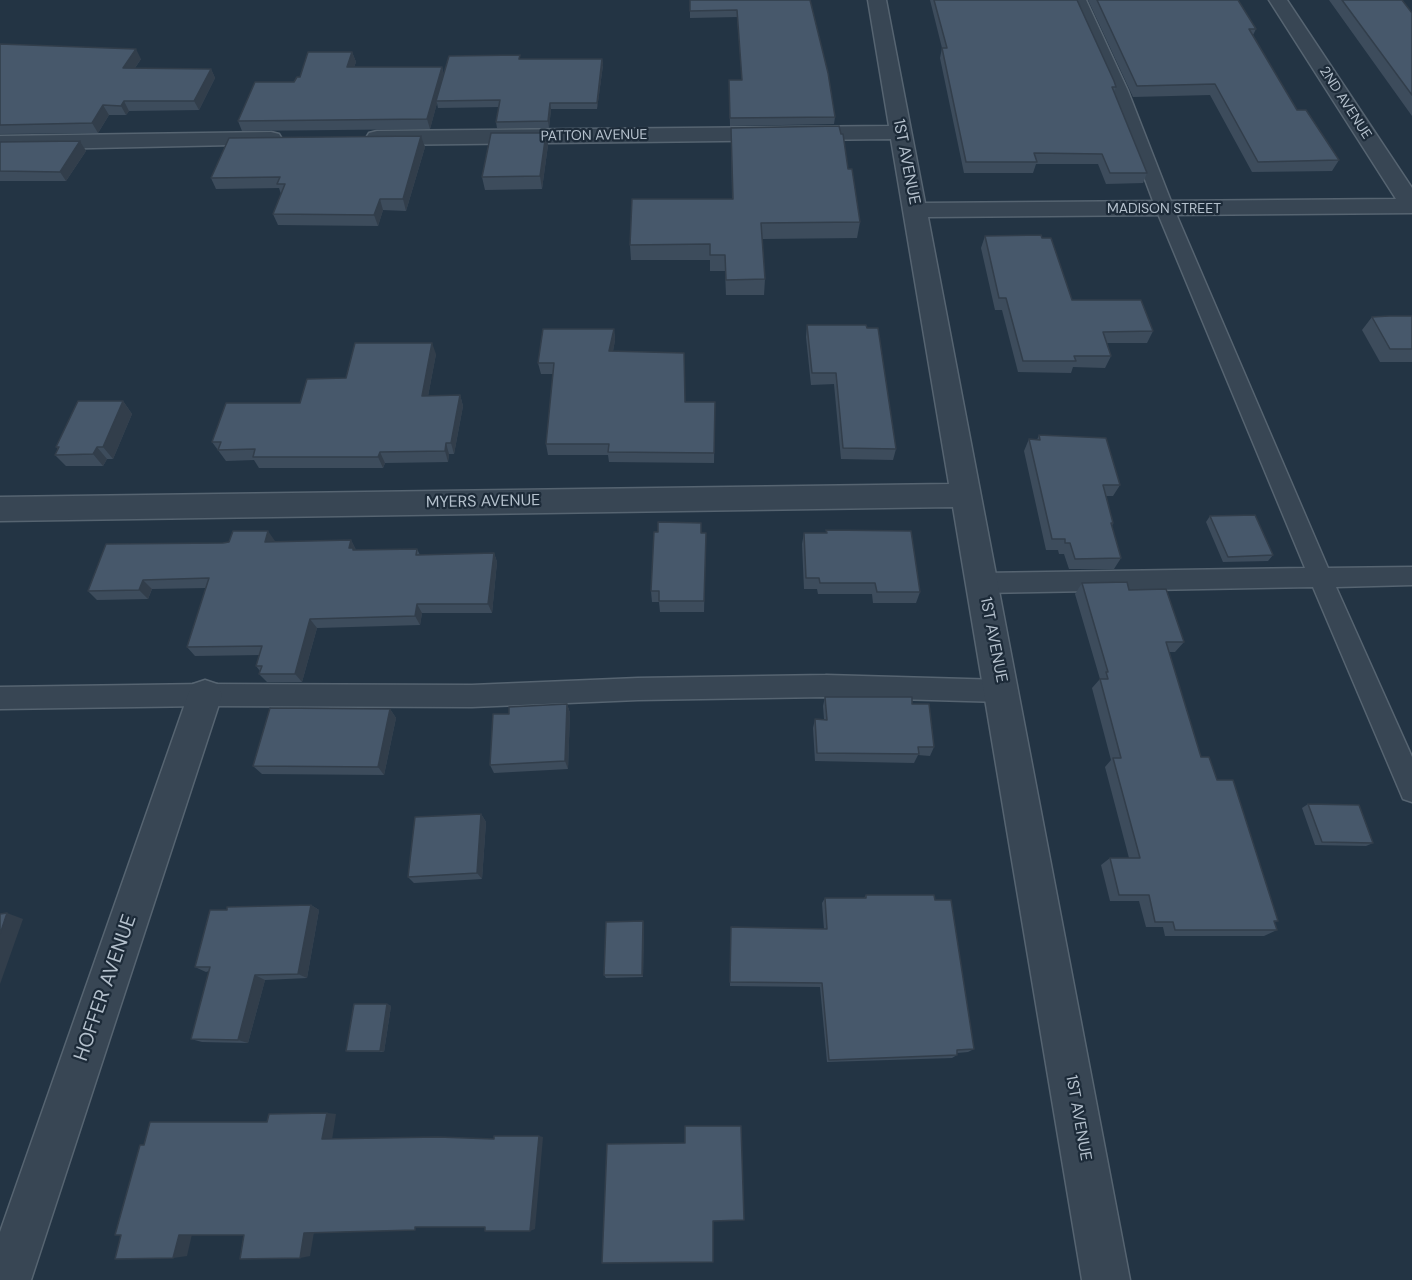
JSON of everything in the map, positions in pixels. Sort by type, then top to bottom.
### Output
[{"type":"street","name":"1ST AVENUE","points":[[877,0],[1106,1280]]},
{"type":"street","name":"2ND AVENUE","points":[[1278,0],[1412,206]]},
{"type":"street","name":"PATTON AVENUE","points":[[356,138],[900,132]]},
{"type":"street","points":[[0,142],[296,139]]},
{"type":"street","name":"MADISON STREET","points":[[916,210],[1412,206]]},
{"type":"street","name":"MYERS AVENUE","points":[[0,509],[965,495]]},
{"type":"street","name":"HOFFER AVENUE","points":[[7,1280],[205,695]]},
{"type":"lane","points":[[1079,0],[1120,91],[1165,209],[1412,790]]},
{"type":"lane","points":[[982,583],[1412,576]]},
{"type":"lane","points":[[0,698],[205,695],[472,696],[638,689],[826,686],[1002,691]]},
{"type":"building","points":[[690,0],[810,0],[828,73],[835,117],[730,118],[729,80],[742,80],[737,10],[690,11]]},
{"type":"building","points":[[934,0],[1077,0],[1114,81],[1116,87],[1112,87],[1147,173],[1110,173],[1102,154],[1034,153],[1037,162],[966,162],[942,48],[947,48]]},
{"type":"building","points":[[1097,0],[1238,0],[1256,29],[1249,29],[1297,110],[1306,110],[1339,160],[1258,162],[1215,84],[1137,86]]},
{"type":"building","points":[[1342,0],[1402,0],[1412,13],[1412,95]]},
{"type":"building","points":[[0,44],[136,49],[123,68],[211,69],[194,101],[124,101],[121,106],[103,105],[92,123],[0,125]]},
{"type":"building","points":[[308,52],[352,52],[347,67],[442,67],[427,119],[238,121],[255,82],[294,82],[297,77],[300,77]]},
{"type":"building","points":[[520,55],[519,59],[602,59],[597,103],[550,103],[548,121],[496,122],[500,100],[436,101],[449,56]]},
{"type":"building","points":[[839,126],[843,134],[848,169],[852,169],[860,222],[761,223],[765,279],[726,280],[725,255],[710,255],[710,244],[630,245],[632,199],[733,199],[731,128]]},
{"type":"building","points":[[491,133],[546,133],[540,176],[482,177]]},
{"type":"building","points":[[421,136],[403,199],[380,199],[374,215],[273,214],[285,184],[277,184],[280,177],[211,178],[229,138]]},
{"type":"building","points":[[80,141],[60,172],[0,171],[0,142]]},
{"type":"building","points":[[1041,235],[1042,238],[1051,238],[1072,300],[1141,300],[1153,331],[1103,332],[1111,356],[1074,356],[1076,361],[1023,361],[1006,298],[999,298],[985,236]]},
{"type":"building","points":[[1412,316],[1412,349],[1390,349],[1372,317]]},
{"type":"building","points":[[807,325],[866,325],[867,328],[878,328],[896,449],[843,448],[836,373],[812,373]]},
{"type":"building","points":[[543,329],[614,329],[609,351],[684,353],[685,402],[715,402],[714,453],[608,452],[609,444],[546,444],[554,363],[538,363]]},
{"type":"building","points":[[355,343],[432,343],[422,396],[460,395],[451,443],[446,443],[445,451],[380,452],[378,457],[253,457],[255,449],[218,450],[221,442],[212,442],[226,403],[300,403],[307,379],[346,378]]},
{"type":"building","points":[[78,401],[123,401],[103,447],[97,447],[93,454],[55,455],[59,447],[56,447]]},
{"type":"building","points":[[1039,435],[1106,438],[1120,485],[1103,485],[1121,558],[1075,559],[1070,543],[1065,543],[1065,539],[1052,539],[1029,439],[1040,440]]},
{"type":"building","points":[[1255,515],[1273,555],[1228,557],[1210,516]]},
{"type":"building","points":[[658,522],[701,523],[701,533],[706,533],[704,601],[659,601],[659,591],[651,591],[654,532],[658,532]]},
{"type":"building","points":[[826,530],[911,531],[920,592],[877,592],[875,583],[820,583],[819,578],[806,578],[804,533],[827,533]]},
{"type":"building","points":[[233,531],[268,531],[265,542],[351,540],[349,548],[353,550],[417,549],[416,555],[494,553],[488,604],[417,604],[415,616],[310,619],[295,674],[259,674],[262,666],[256,666],[262,646],[187,647],[209,578],[143,580],[139,590],[88,591],[106,544],[223,543],[229,542]]},
{"type":"building","points":[[1127,582],[1129,590],[1166,589],[1184,642],[1166,642],[1201,757],[1209,757],[1217,780],[1233,780],[1278,921],[1274,921],[1277,930],[1175,930],[1173,922],[1155,922],[1149,895],[1119,895],[1110,858],[1140,858],[1113,758],[1121,758],[1100,679],[1108,679],[1106,672],[1108,672],[1082,583]]},
{"type":"building","points":[[825,697],[912,697],[912,704],[929,704],[934,747],[918,747],[919,754],[817,753],[815,719],[827,720]]},
{"type":"building","points":[[567,704],[565,761],[490,765],[493,714],[509,714],[509,707]]},
{"type":"building","points":[[270,708],[390,709],[378,767],[253,766]]},
{"type":"building","points":[[1308,804],[1359,805],[1373,843],[1322,842]]},
{"type":"building","points":[[481,814],[477,873],[408,877],[415,817]]},
{"type":"building","points":[[866,895],[934,895],[935,900],[951,900],[974,1049],[957,1050],[957,1055],[829,1060],[822,983],[730,982],[731,927],[827,929],[825,898],[866,898]]},
{"type":"building","points":[[311,905],[298,974],[255,975],[238,1040],[191,1039],[210,967],[195,967],[210,910],[227,910],[227,907]]},
{"type":"building","points":[[7,913],[0,934],[0,914]]},
{"type":"building","points":[[643,921],[642,975],[604,975],[606,922]]},
{"type":"building","points":[[354,1004],[387,1004],[380,1051],[346,1051]]},
{"type":"building","points":[[327,1113],[322,1139],[438,1137],[494,1139],[494,1136],[539,1136],[530,1231],[485,1231],[485,1227],[415,1227],[415,1230],[304,1233],[300,1258],[240,1259],[244,1235],[179,1235],[173,1258],[115,1259],[121,1235],[115,1235],[140,1145],[144,1145],[150,1122],[267,1122],[269,1114]]},
{"type":"building","points":[[685,1126],[741,1126],[744,1220],[713,1221],[713,1262],[602,1263],[607,1144],[685,1143]]}]
